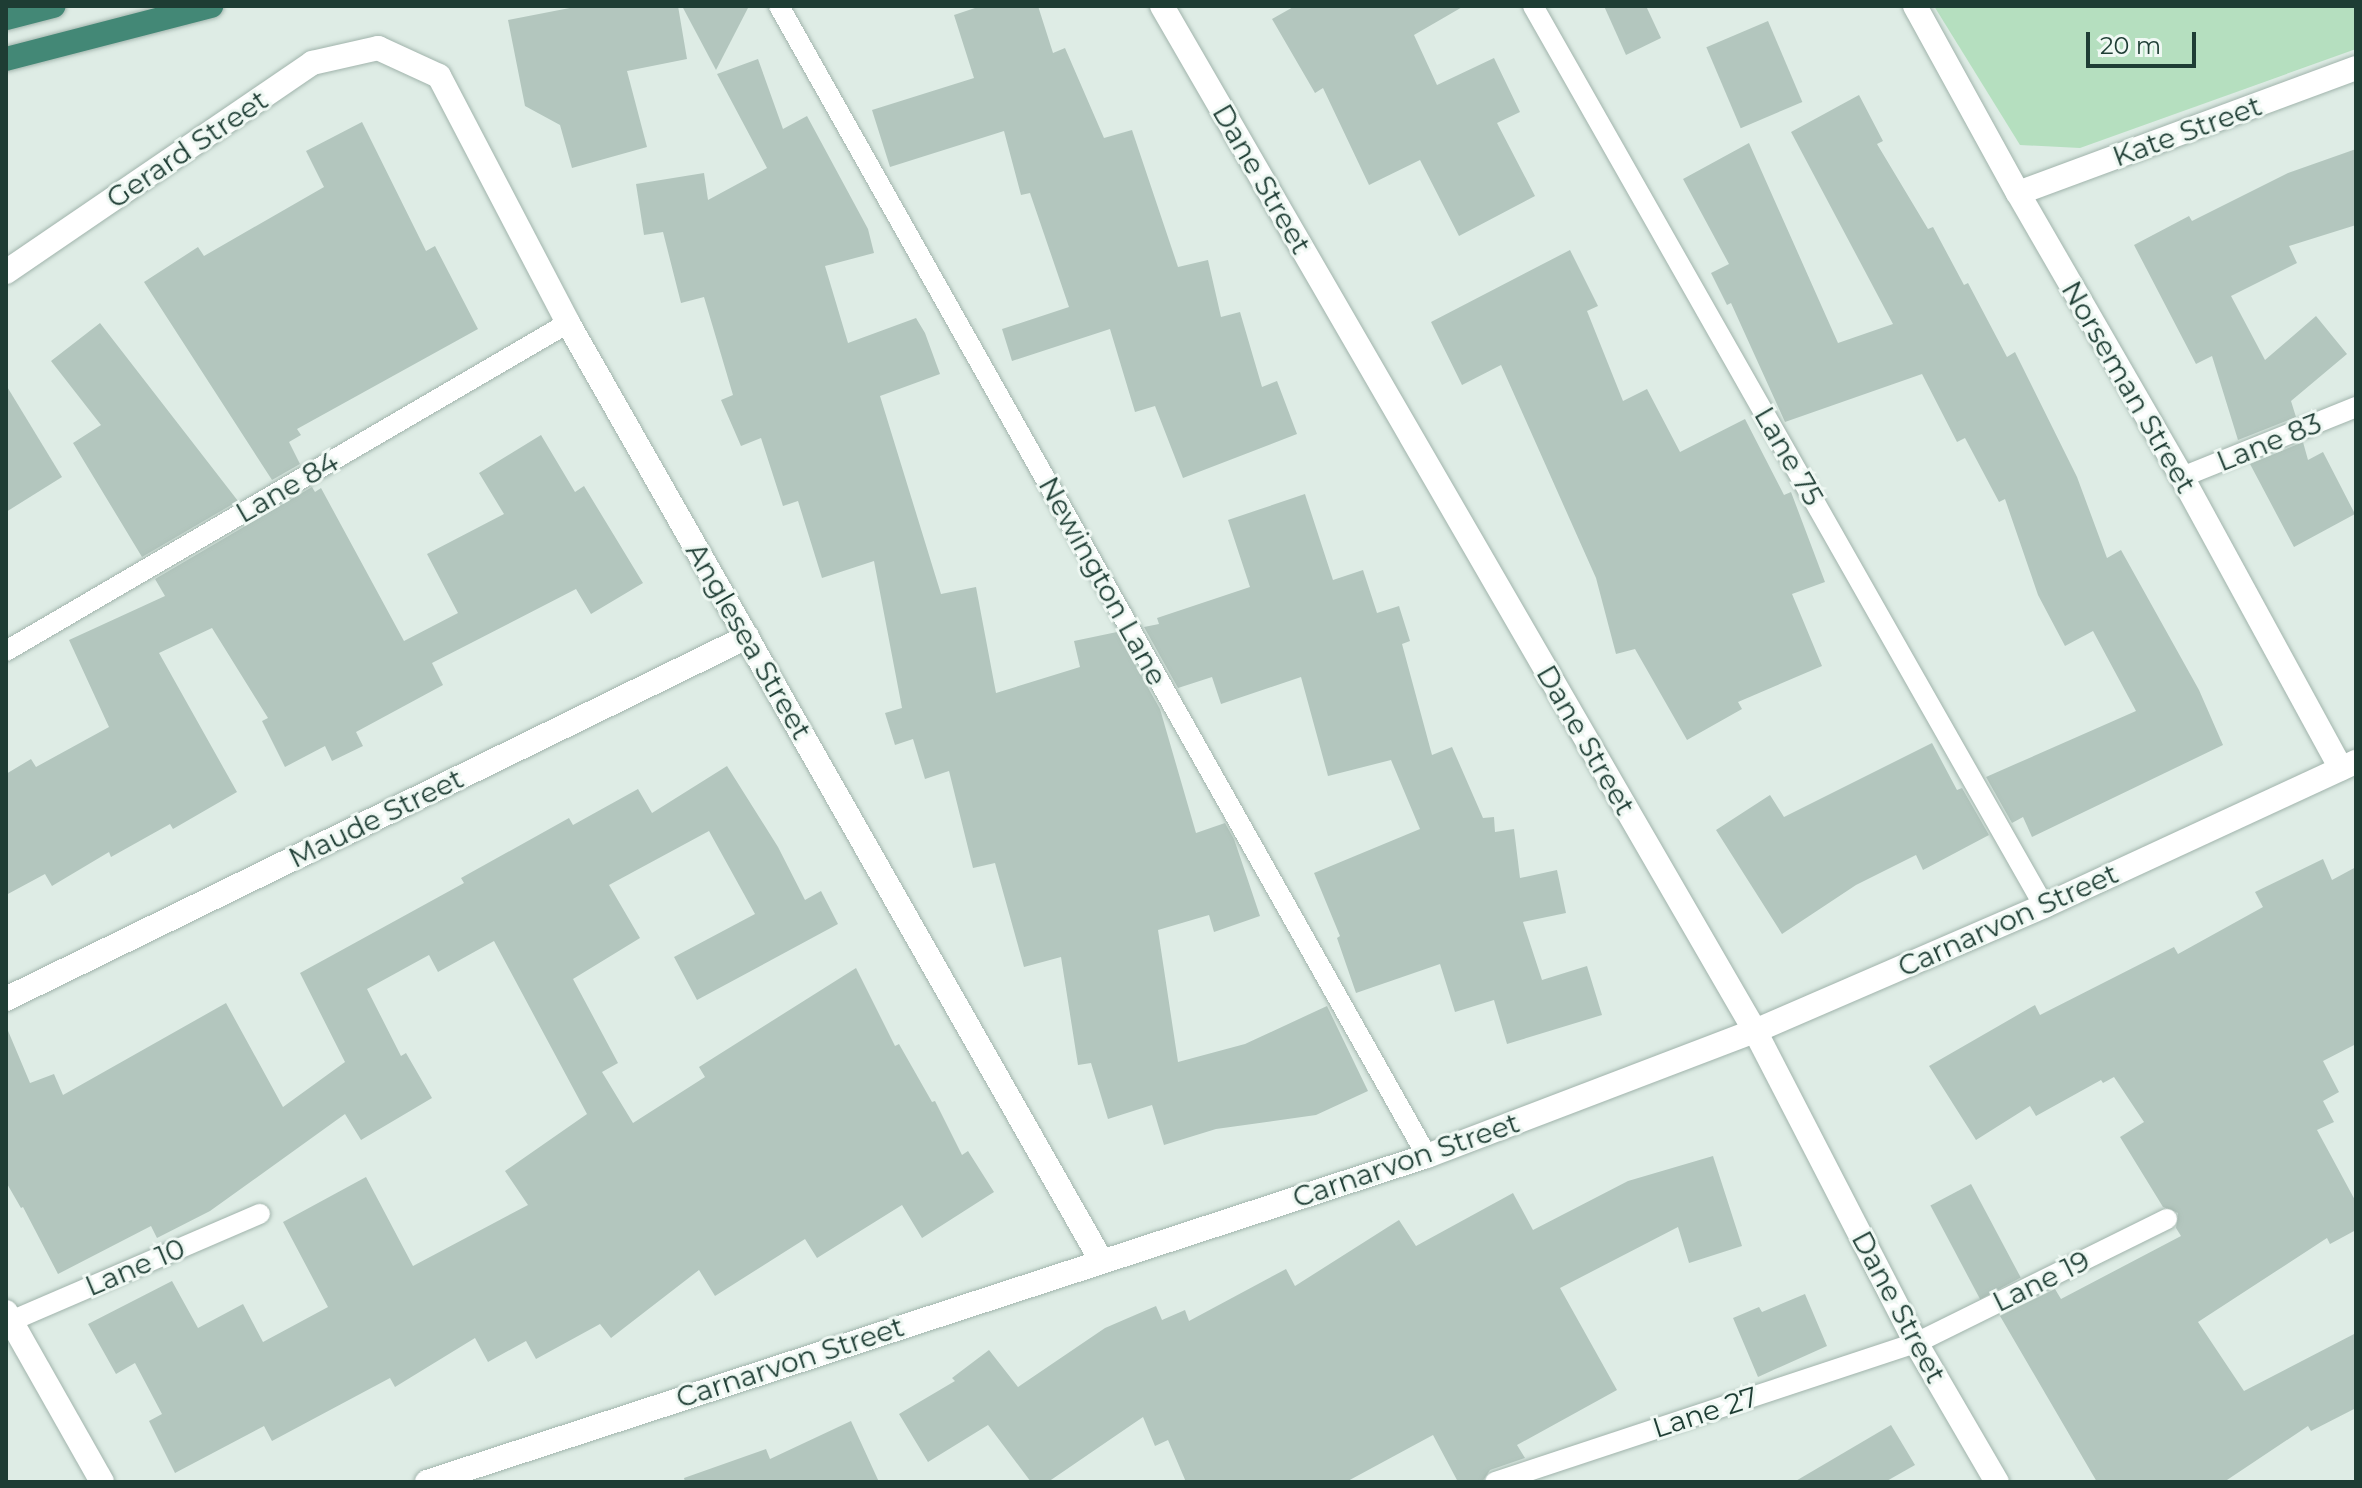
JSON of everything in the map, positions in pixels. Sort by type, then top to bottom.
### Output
[{"type":"highway","points":[[6,18],[53,6]]},
{"type":"highway","points":[[6,59],[211,6]]},
{"type":"street","name":"Dane Street","points":[[1162,6],[1755,1031],[1916,1343],[1997,1482]]},
{"type":"street","name":"Norseman Street","points":[[1915,6],[2018,193],[2349,765]]},
{"type":"street","name":"Gerard Street","points":[[6,272],[312,63],[378,48]]},
{"type":"street","name":"Anglesea Street","points":[[378,48],[439,76],[568,323],[1101,1260]]},
{"type":"street","name":"Kate Street","points":[[2018,193],[2356,68]]},
{"type":"street","name":"Maude Street","points":[[6,999],[747,637]]},
{"type":"street","name":"Carnarvon Street","points":[[427,1482],[1427,1156],[1755,1031],[2044,906],[2349,765]]},
{"type":"street","points":[[8,1316],[102,1482]]},
{"type":"lane","name":"Newington Lane","points":[[779,6],[1427,1156]]},
{"type":"lane","name":"Lane 75","points":[[1533,6],[2044,906]]},
{"type":"lane","name":"Lane 84","points":[[6,651],[568,323]]},
{"type":"lane","name":"Lane 83","points":[[2182,477],[2356,407]]},
{"type":"lane","name":"Lane 10","points":[[8,1316],[260,1214]]},
{"type":"lane","name":"Lane 19","points":[[1916,1343],[2167,1219]]},
{"type":"lane","name":"Lane 27","points":[[1495,1482],[1916,1343]]},
{"type":"green space","points":[[1934,6],[2356,6],[2356,49],[2080,148],[2020,145]]},
{"type":"building","points":[[580,6],[678,6],[687,59],[627,71],[647,147],[572,168],[560,125],[525,106],[508,20]]},
{"type":"building","points":[[682,6],[749,6],[716,70]]},
{"type":"building","points":[[981,6],[1038,6],[1053,53],[1065,48],[1104,138],[1132,130],[1178,267],[1208,260],[1221,317],[1240,312],[1262,387],[1277,381],[1297,434],[1183,478],[1155,406],[1135,412],[1110,329],[1012,361],[1002,329],[1069,307],[1030,193],[1021,195],[1004,131],[890,167],[872,110],[974,78],[954,15]]},
{"type":"building","points":[[1295,6],[1464,6],[1414,35],[1437,85],[1494,58],[1520,112],[1497,123],[1535,196],[1459,236],[1420,160],[1369,185],[1323,88],[1315,93],[1272,19]]},
{"type":"building","points":[[1604,6],[1646,6],[1661,38],[1626,55]]},
{"type":"building","points":[[1768,21],[1802,102],[1741,128],[1706,47]]},
{"type":"building","points":[[758,59],[783,129],[807,116],[868,229],[874,253],[825,266],[848,343],[916,318],[925,333],[940,374],[880,396],[941,594],[976,587],[996,693],[1080,667],[1074,641],[1117,632],[1160,709],[1196,833],[1225,823],[1234,839],[1260,916],[1214,932],[1209,915],[1158,930],[1178,1062],[1245,1044],[1327,1006],[1368,1091],[1316,1115],[1216,1129],[1164,1145],[1152,1105],[1108,1119],[1091,1063],[1078,1065],[1061,957],[1024,967],[995,863],[973,868],[949,771],[925,779],[913,739],[895,745],[885,713],[902,708],[874,561],[822,578],[798,501],[783,506],[761,438],[741,446],[721,400],[733,395],[704,297],[681,303],[663,232],[644,235],[636,184],[704,173],[708,200],[767,168],[717,74]]},
{"type":"building","points":[[1859,95],[1883,141],[1877,144],[1928,229],[1933,227],[1964,285],[1968,283],[2007,357],[2015,352],[2077,477],[2107,558],[2121,550],[2199,690],[2223,745],[2032,837],[2023,817],[2012,823],[1986,777],[2136,711],[2093,631],[2065,646],[2038,595],[2005,499],[1999,502],[1965,438],[1957,442],[1922,374],[1785,422],[1731,303],[1727,305],[1711,273],[1729,264],[1683,179],[1749,143],[1838,343],[1893,324],[1791,132]]},
{"type":"building","points":[[362,122],[426,251],[435,246],[478,329],[297,429],[301,435],[289,442],[300,464],[272,480],[144,282],[198,247],[204,256],[324,187],[306,151]]},
{"type":"building","points":[[2356,149],[2356,225],[2289,246],[2297,263],[2231,296],[2265,360],[2316,316],[2347,354],[2291,401],[2296,417],[2238,440],[2212,356],[2196,364],[2134,245],[2189,216],[2192,221],[2288,173]]},
{"type":"building","points":[[1570,250],[1598,306],[1587,311],[1623,401],[1647,389],[1680,452],[1745,419],[1784,495],[1791,492],[1825,582],[1792,594],[1822,666],[1738,702],[1742,709],[1687,740],[1635,649],[1616,654],[1596,578],[1501,365],[1462,385],[1431,322]]},
{"type":"building","points":[[100,323],[238,501],[142,557],[73,443],[101,425],[51,361]]},
{"type":"building","points":[[6,385],[62,477],[6,512]]},
{"type":"building","points":[[541,435],[575,492],[584,486],[643,583],[591,614],[576,589],[432,663],[443,685],[356,732],[363,746],[332,761],[325,746],[285,767],[262,721],[268,718],[212,628],[159,653],[237,792],[173,829],[170,824],[111,857],[109,852],[52,886],[45,874],[6,895],[6,774],[31,759],[36,767],[109,727],[69,640],[165,596],[155,579],[312,487],[315,492],[321,488],[404,641],[458,613],[427,554],[504,514],[479,473]]},
{"type":"building","points":[[2303,442],[2308,460],[2323,452],[2355,514],[2294,547],[2250,464]]},
{"type":"building","points":[[1305,494],[1333,580],[1363,570],[1377,613],[1399,606],[1410,641],[1402,644],[1432,755],[1452,747],[1483,818],[1494,817],[1495,832],[1514,829],[1520,878],[1557,870],[1566,913],[1523,922],[1542,980],[1587,966],[1602,1015],[1507,1044],[1494,1000],[1455,1012],[1440,964],[1356,993],[1337,938],[1340,936],[1314,873],[1420,829],[1391,760],[1328,776],[1301,677],[1221,704],[1212,677],[1178,688],[1144,627],[1159,624],[1157,618],[1250,587],[1228,520]]},
{"type":"building","points":[[1932,743],[1957,790],[1962,788],[1989,835],[1923,870],[1916,855],[1856,885],[1782,934],[1716,830],[1770,795],[1784,817]]},
{"type":"building","points":[[727,766],[778,847],[805,900],[821,891],[838,924],[697,1000],[674,957],[755,914],[709,831],[609,885],[640,938],[573,979],[618,1063],[602,1072],[633,1123],[705,1077],[699,1067],[856,968],[895,1046],[899,1044],[932,1102],[935,1101],[962,1155],[968,1151],[994,1192],[922,1238],[902,1205],[817,1258],[805,1239],[715,1296],[699,1270],[611,1338],[600,1324],[536,1359],[526,1341],[488,1362],[475,1338],[395,1387],[390,1378],[272,1441],[264,1426],[175,1473],[149,1421],[162,1414],[135,1363],[116,1374],[88,1324],[172,1281],[198,1328],[243,1304],[263,1342],[328,1307],[283,1222],[366,1177],[413,1266],[528,1205],[505,1171],[587,1114],[494,941],[438,972],[429,955],[367,989],[401,1056],[406,1053],[432,1098],[361,1140],[345,1114],[210,1211],[157,1238],[151,1226],[58,1274],[23,1207],[6,1182],[6,1026],[30,1083],[54,1074],[63,1095],[226,1003],[283,1107],[345,1062],[300,973],[464,883],[461,878],[569,818],[573,825],[638,789],[652,813]]},
{"type":"building","points":[[2323,859],[2332,880],[2356,867],[2356,1044],[2323,1061],[2339,1092],[2323,1101],[2334,1122],[2317,1130],[2356,1202],[2356,1230],[2330,1244],[2327,1238],[2198,1322],[2244,1391],[2356,1333],[2356,1408],[2311,1431],[2308,1426],[2224,1482],[2097,1482],[2000,1316],[2055,1289],[2061,1299],[2181,1236],[2176,1228],[2178,1213],[2163,1207],[2120,1137],[2144,1122],[2114,1077],[2103,1083],[2101,1080],[2036,1116],[2030,1106],[1976,1140],[1929,1066],[2035,1005],[2040,1015],[2174,947],[2178,954],[2263,907],[2255,892]]},
{"type":"building","points":[[1713,1156],[1742,1246],[1689,1263],[1678,1227],[1560,1288],[1617,1390],[1517,1445],[1525,1458],[1490,1470],[1482,1482],[1458,1482],[1433,1435],[1346,1482],[1186,1482],[1168,1440],[1155,1446],[1143,1417],[1048,1482],[1031,1482],[988,1425],[928,1462],[899,1414],[955,1381],[952,1378],[989,1350],[1018,1387],[1105,1328],[1156,1306],[1162,1320],[1185,1310],[1189,1321],[1286,1269],[1295,1286],[1399,1220],[1416,1246],[1513,1193],[1533,1230],[1628,1181]]},
{"type":"building","points":[[1971,1184],[2021,1278],[1980,1299],[1930,1206]]},
{"type":"building","points":[[1805,1294],[1827,1346],[1758,1377],[1733,1318],[1759,1307],[1762,1312]]},
{"type":"building","points":[[851,1421],[879,1482],[685,1482],[684,1478],[766,1449],[770,1459]]},
{"type":"building","points":[[1891,1425],[1915,1465],[1885,1482],[1794,1482]]}]
